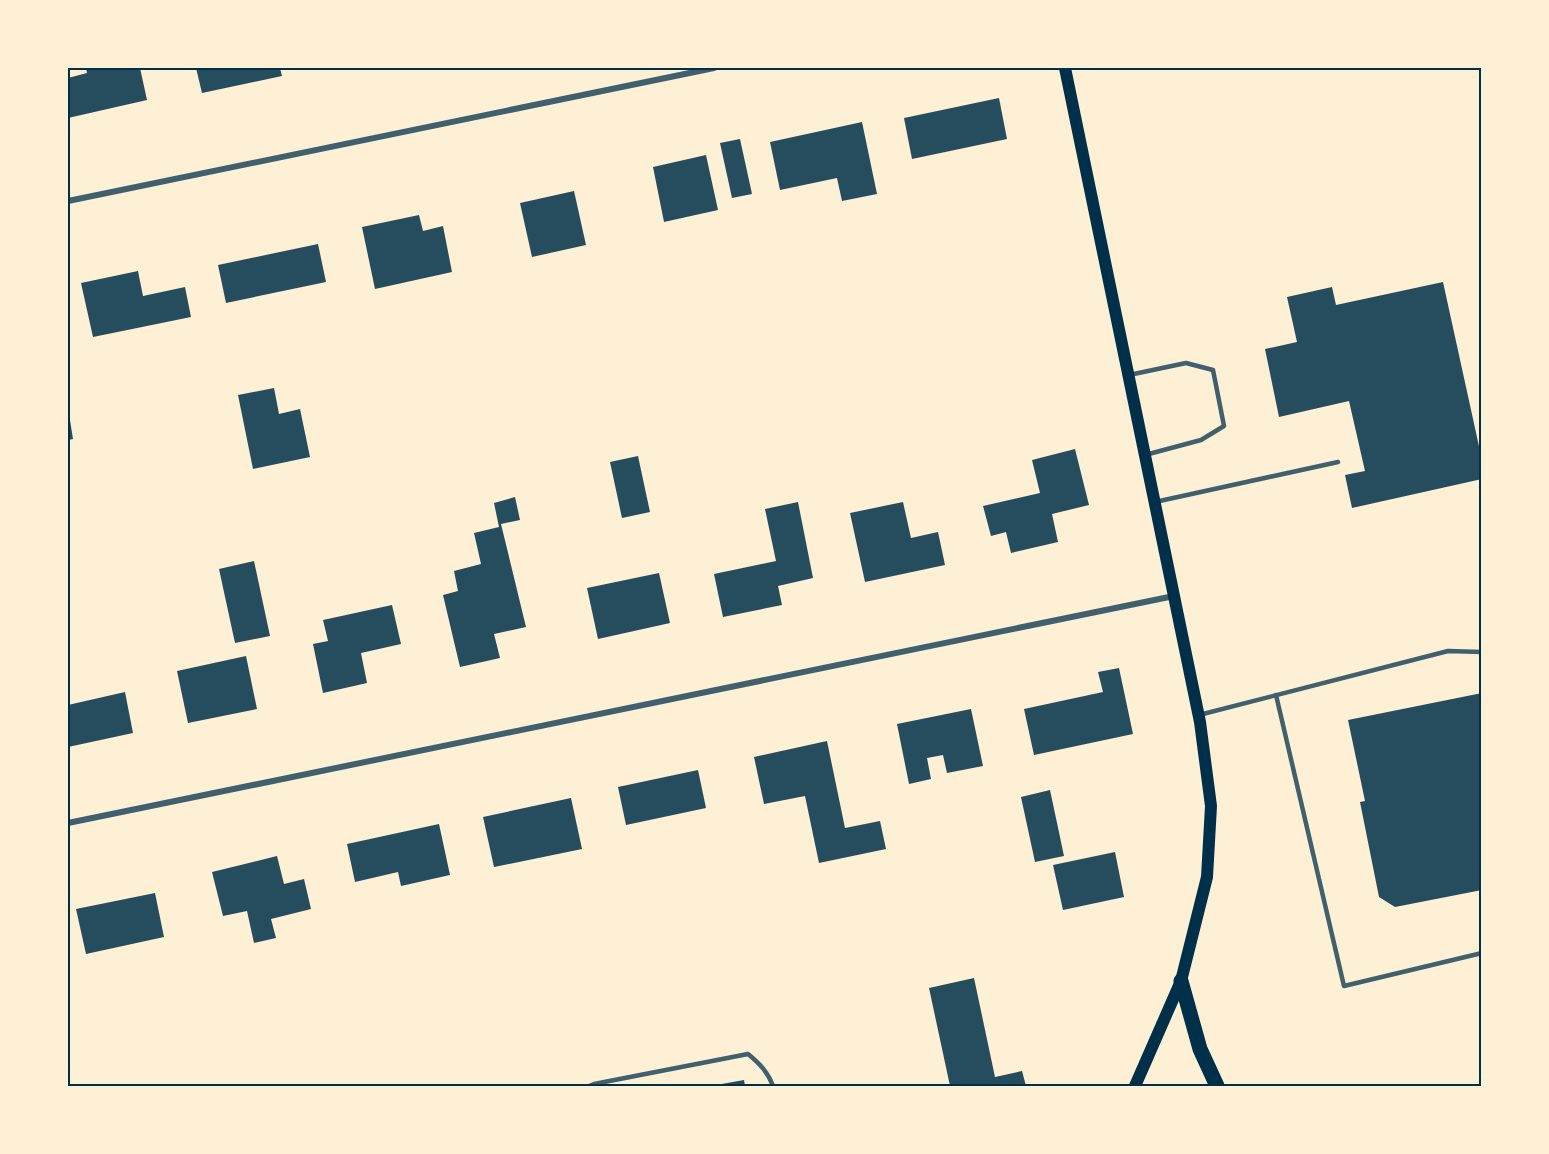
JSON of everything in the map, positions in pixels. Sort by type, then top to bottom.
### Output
[{"type":"main road","points":[[1065,68],[1199,715],[1211,806],[1207,877],[1181,981],[1135,1086]]},
{"type":"main road","points":[[1181,981],[1200,1049],[1217,1086]]},
{"type":"street","points":[[68,201],[714,68]]},
{"type":"street","points":[[68,823],[1174,596]]},
{"type":"lane","points":[[1128,375],[1186,363],[1212,370],[1222,415],[1224,426],[1200,440],[1145,455]]},
{"type":"lane","points":[[1155,502],[1338,462]]},
{"type":"lane","points":[[1199,715],[1448,651],[1482,652]]},
{"type":"lane","points":[[1276,696],[1344,986],[1482,953]]},
{"type":"lane","points":[[589,1086],[748,1054],[761,1064],[773,1086]]},
{"type":"building","points":[[86,68],[140,68],[147,100],[68,118],[68,78],[87,73]]},
{"type":"building","points":[[196,68],[280,68],[282,76],[202,93]]},
{"type":"building","points":[[999,98],[1007,139],[912,159],[904,118]]},
{"type":"building","points":[[862,122],[877,194],[842,201],[837,178],[780,190],[770,142]]},
{"type":"building","points":[[740,139],[752,194],[732,198],[720,143]]},
{"type":"building","points":[[706,155],[718,210],[664,222],[653,167]]},
{"type":"building","points":[[574,191],[586,245],[532,257],[520,203]]},
{"type":"building","points":[[419,215],[423,231],[443,226],[452,272],[375,289],[362,227]]},
{"type":"building","points":[[318,244],[326,282],[226,303],[218,265]]},
{"type":"building","points":[[138,271],[143,296],[185,287],[191,317],[93,337],[81,283]]},
{"type":"building","points":[[1443,282],[1482,460],[1482,479],[1352,508],[1345,475],[1365,471],[1349,401],[1279,417],[1265,349],[1297,342],[1287,297],[1332,287],[1336,305]]},
{"type":"building","points":[[274,388],[279,414],[300,409],[310,457],[253,469],[238,395]]},
{"type":"building","points":[[68,414],[73,439],[68,440]]},
{"type":"building","points":[[1075,449],[1089,505],[1052,514],[1058,542],[1011,553],[1006,532],[991,536],[983,506],[1040,493],[1032,460]]},
{"type":"building","points":[[638,456],[650,512],[622,518],[610,462]]},
{"type":"building","points":[[515,497],[520,520],[501,524],[526,627],[494,634],[500,658],[460,667],[443,595],[458,591],[454,571],[481,564],[474,533],[499,527],[494,503]]},
{"type":"building","points":[[798,502],[813,578],[778,586],[782,605],[723,617],[714,574],[776,561],[765,509]]},
{"type":"building","points":[[903,502],[911,538],[938,532],[945,565],[865,582],[850,513]]},
{"type":"building","points":[[254,561],[270,636],[235,643],[219,569]]},
{"type":"building","points":[[659,573],[670,623],[598,639],[587,588]]},
{"type":"building","points":[[392,605],[401,644],[361,653],[367,683],[323,693],[313,644],[328,641],[323,620]]},
{"type":"building","points":[[246,656],[257,709],[188,723],[177,671]]},
{"type":"building","points":[[1119,668],[1133,734],[1034,755],[1024,709],[1103,692],[1098,672]]},
{"type":"building","points":[[125,692],[133,733],[68,747],[68,705]]},
{"type":"building","points":[[1482,693],[1482,890],[1395,907],[1379,897],[1360,802],[1365,801],[1348,720]]},
{"type":"building","points":[[971,709],[983,766],[947,773],[943,755],[927,758],[931,779],[909,784],[897,724]]},
{"type":"building","points":[[827,741],[845,828],[880,821],[886,849],[819,863],[805,796],[764,804],[754,757]]},
{"type":"building","points":[[698,770],[706,808],[626,825],[618,787]]},
{"type":"building","points":[[1050,790],[1064,856],[1035,862],[1021,797]]},
{"type":"building","points":[[571,798],[582,849],[494,867],[483,817]]},
{"type":"building","points":[[439,824],[450,875],[401,886],[398,872],[355,882],[347,844]]},
{"type":"building","points":[[1115,852],[1124,897],[1063,910],[1053,865]]},
{"type":"building","points":[[277,856],[284,884],[304,879],[311,909],[271,919],[276,938],[254,943],[247,911],[223,916],[212,872]]},
{"type":"building","points":[[155,893],[164,937],[86,954],[76,909]]},
{"type":"building","points":[[974,978],[995,1077],[1022,1071],[1026,1086],[950,1086],[929,988]]},
{"type":"building","points":[[744,1080],[745,1086],[716,1086],[716,1085]]}]
